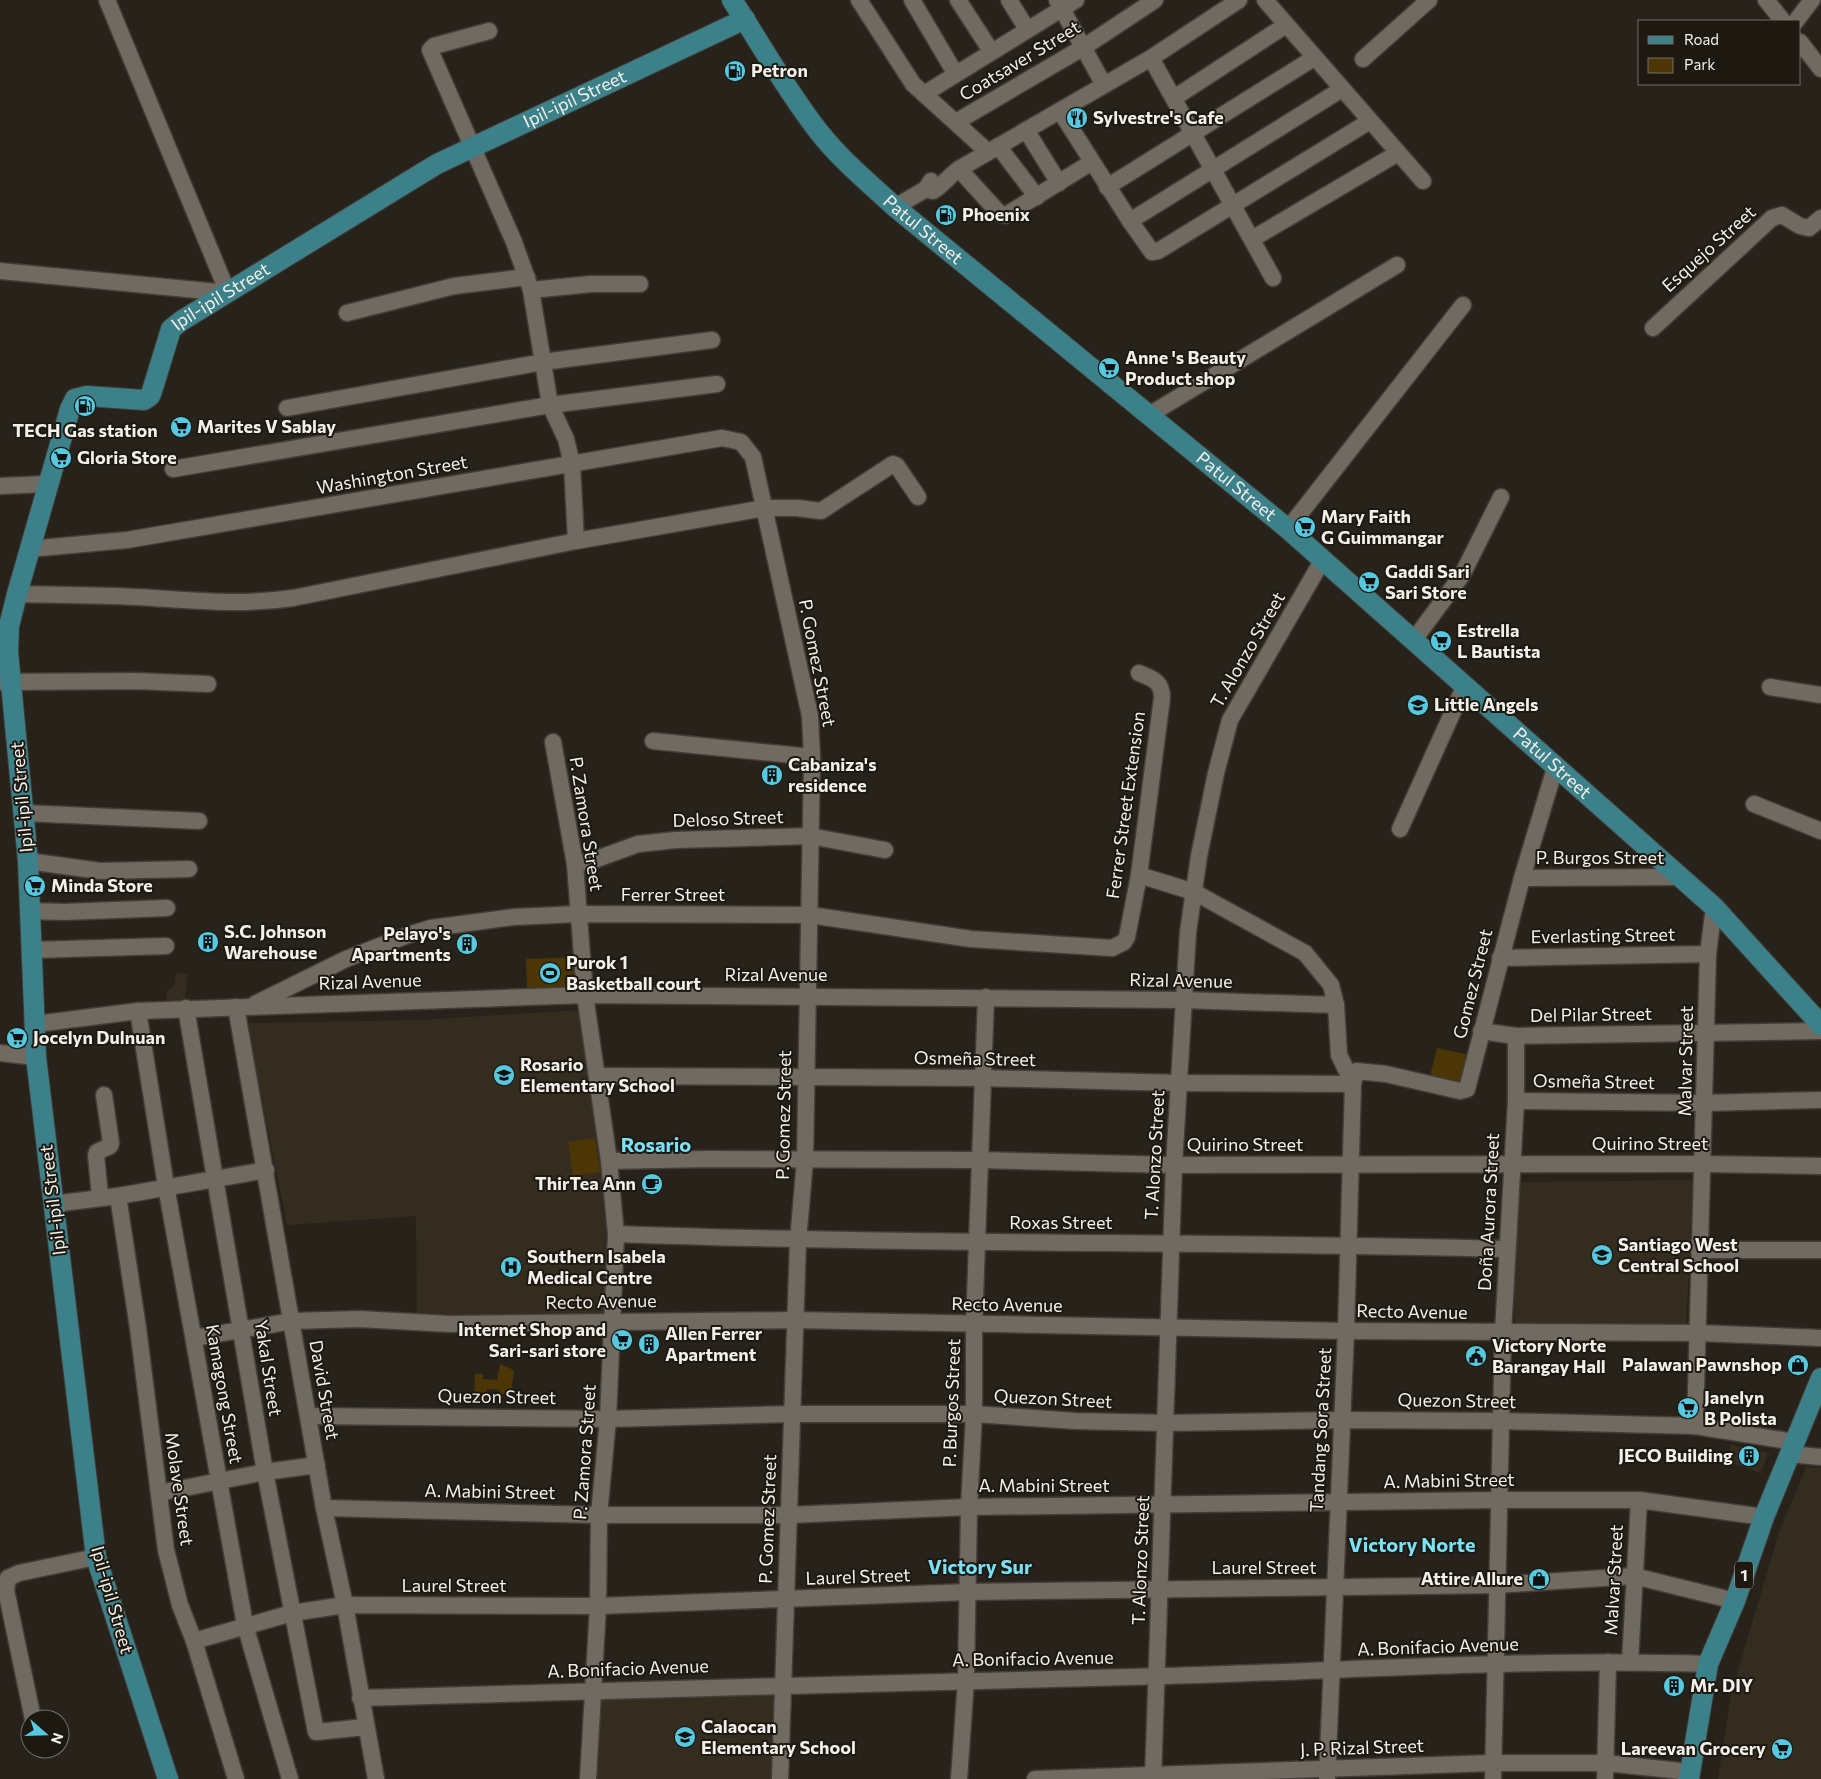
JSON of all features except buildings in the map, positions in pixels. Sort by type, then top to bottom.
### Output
[{"type":"main road","name":"Patul Street","points":[[732,0],[793,96],[820,133],[860,175],[895,207],[1288,529],[1322,561],[1465,685],[1555,768],[1714,907],[1821,1025]]},
{"type":"main road","name":"Ipil-ipil Street","points":[[168,1779],[96,1557],[36,1057],[28,861],[24,813],[5,681],[9,626],[47,484],[70,409],[76,399],[87,396],[144,400],[150,396],[170,329],[436,164],[744,19]]},
{"type":"main road","name":"1","points":[[1689,1775],[1708,1664],[1736,1600],[1764,1517],[1821,1378]]},
{"type":"street","points":[[0,271],[228,293],[107,0]]},
{"type":"street","points":[[859,0],[904,71],[924,94],[956,122],[993,149],[1036,197]]},
{"type":"street","points":[[912,0],[955,73]]},
{"type":"street","points":[[958,0],[991,51]]},
{"type":"street","points":[[1009,0],[1027,29]]},
{"type":"street","name":"Coatsaver Street","points":[[956,122],[1084,47],[1155,0]]},
{"type":"street","points":[[895,207],[926,189],[933,190],[943,184],[953,174],[993,149],[1151,58],[1239,0]]},
{"type":"street","points":[[1265,0],[1422,181]]},
{"type":"street","points":[[1364,59],[1430,0]]},
{"type":"street","points":[[1766,0],[1782,20]]},
{"type":"street","points":[[1797,20],[1812,0]]},
{"type":"street","points":[[924,94],[1065,3],[1084,47],[1104,84]]},
{"type":"street","points":[[1174,98],[1286,25]]},
{"type":"street","points":[[489,31],[434,46],[430,50],[529,283],[550,405],[566,440],[572,464],[576,541]]},
{"type":"street","points":[[1801,43],[1821,69]]},
{"type":"street","points":[[1151,58],[1273,278]]},
{"type":"street","points":[[1107,187],[1314,58]]},
{"type":"street","points":[[1130,221],[1342,89]]},
{"type":"street","points":[[1060,111],[1148,250],[1154,252],[1370,121]]},
{"type":"street","points":[[1026,130],[1059,183]]},
{"type":"street","points":[[1252,240],[1398,153]]},
{"type":"street","points":[[953,174],[1002,215],[1009,215],[1092,162]]},
{"type":"street","name":"Esquejo Street","points":[[1653,328],[1772,218],[1782,215],[1800,226],[1809,228],[1821,218]]},
{"type":"street","points":[[1150,415],[1397,265]]},
{"type":"street","points":[[347,313],[454,286],[529,283],[640,284]]},
{"type":"street","points":[[1288,529],[1462,305]]},
{"type":"street","points":[[287,408],[543,362],[712,340]]},
{"type":"street","points":[[173,468],[550,405],[717,384]]},
{"type":"street","name":"Washington Street","points":[[29,549],[127,540],[722,438],[740,442],[752,457]]},
{"type":"street","name":"P. Gomez Street","points":[[752,457],[765,508],[810,716],[812,757],[805,1160],[798,1241],[784,1600],[780,1779]]},
{"type":"street","points":[[17,594],[137,597],[198,603],[256,603],[576,541],[765,508],[797,508],[821,511],[827,509],[893,464],[897,466],[918,497]]},
{"type":"street","points":[[0,486],[47,484]]},
{"type":"street","points":[[1413,641],[1462,576],[1501,497]]},
{"type":"street","name":"T. Alonzo Street","points":[[1153,1778],[1164,1506],[1174,1165],[1183,1000],[1194,892],[1216,774],[1230,720],[1322,561]]},
{"type":"street","name":"Ferrer Street Extension","points":[[1112,948],[1124,942],[1127,937],[1139,874],[1155,766],[1162,691],[1160,685],[1155,680],[1139,673]]},
{"type":"street","points":[[5,681],[208,684]]},
{"type":"street","points":[[1400,829],[1465,685]]},
{"type":"street","points":[[1770,687],[1821,694]]},
{"type":"street","points":[[653,741],[812,757]]},
{"type":"street","name":"P. Zamora Street","points":[[553,742],[575,864],[585,995],[598,1076],[616,1234],[608,1419],[599,1515],[598,1606],[588,1779]]},
{"type":"street","name":"Gomez Street","points":[[1353,1084],[1356,1071],[1386,1074],[1464,1091],[1467,1089],[1500,958],[1555,768]]},
{"type":"street","points":[[1754,804],[1821,831]]},
{"type":"street","points":[[24,813],[199,822]]},
{"type":"street","name":"Deloso Street","points":[[575,864],[594,860],[638,844],[676,840],[810,836],[885,850]]},
{"type":"street","points":[[28,861],[100,870],[189,869]]},
{"type":"street","points":[[1139,874],[1194,892],[1305,953],[1331,985],[1336,1005],[1338,1055],[1353,1084]]},
{"type":"street","name":"P. Burgos Street","points":[[1522,878],[1679,878]]},
{"type":"street","name":"Malvar Street","points":[[1695,1426],[1708,954],[1714,907]]},
{"type":"street","points":[[29,911],[64,912],[167,908]]},
{"type":"street","name":"Ferrer Street","points":[[243,1007],[346,959],[430,928],[488,919],[578,914],[810,915],[971,939],[1112,948]]},
{"type":"street","points":[[32,950],[166,946]]},
{"type":"street","name":"Everlasting Street","points":[[1500,958],[1708,954]]},
{"type":"street","name":"Rizal Avenue","points":[[36,1024],[138,1011],[186,1008],[585,995],[986,997],[1183,1000],[1336,1005]]},
{"type":"street","name":"P. Burgos Street","points":[[959,1779],[966,1680],[968,1507],[974,1414],[974,1325],[986,997]]},
{"type":"street","name":"David Street","points":[[243,1007],[266,1170],[324,1508],[345,1605],[360,1698],[376,1779]]},
{"type":"street","name":"Yakal Street","points":[[186,1008],[265,1472],[316,1732],[366,1728]]},
{"type":"street","name":"Kamagong Street","points":[[138,1011],[166,1186],[245,1625],[290,1779]]},
{"type":"street","name":"Del Pilar Street","points":[[1481,1032],[1516,1036],[1821,1031]]},
{"type":"street","name":"Doña Aurora Street","points":[[1493,1771],[1503,1334],[1506,1249],[1516,1101],[1516,1036]]},
{"type":"street","points":[[0,1053],[36,1057]]},
{"type":"street","name":"Osmeña Street","points":[[598,1076],[982,1078],[1179,1083],[1353,1084]]},
{"type":"street","name":"Tandang Sora Street","points":[[1327,1774],[1337,1502],[1346,1331],[1353,1084]]},
{"type":"street","points":[[100,1196],[96,1155],[97,1152],[110,1146],[112,1143],[104,1095]]},
{"type":"street","name":"Osmeña Street","points":[[1516,1101],[1705,1103],[1821,1100]]},
{"type":"street","name":"Quirino Street","points":[[609,1161],[706,1158],[980,1160],[1174,1165],[1703,1164],[1821,1166]]},
{"type":"street","points":[[53,1204],[100,1196],[118,1196],[166,1186],[266,1170]]},
{"type":"street","name":"Molave Street","points":[[118,1196],[138,1328],[166,1550],[180,1605],[194,1641],[236,1779]]},
{"type":"street","name":"Roxas Street","points":[[616,1234],[798,1241],[1171,1243],[1506,1249]]},
{"type":"street","points":[[1699,1250],[1821,1250]]},
{"type":"street","name":"Recto Avenue","points":[[194,1338],[292,1321],[360,1318],[450,1324],[795,1320],[1503,1334],[1698,1333],[1821,1338]]},
{"type":"street","name":"Quezon Street","points":[[309,1416],[608,1419],[792,1414],[974,1414],[1076,1421],[1166,1424],[1342,1420],[1502,1421],[1695,1426],[1791,1448],[1821,1457]]},
{"type":"street","points":[[159,1493],[265,1472],[317,1465]]},
{"type":"street","name":"Malvar Street","points":[[1630,1662],[1638,1500]]},
{"type":"street","name":"A. Mabini Street","points":[[324,1508],[599,1515],[788,1515],[968,1507],[1638,1500],[1764,1517]]},
{"type":"street","points":[[32,1709],[6,1590],[8,1578],[19,1573],[96,1557]]},
{"type":"street","name":"Laurel Street","points":[[194,1641],[292,1613],[345,1605],[598,1606],[968,1592],[1498,1585],[1634,1576],[1736,1600]]},
{"type":"street","name":"Malvar Street","points":[[1606,1771],[1608,1662]]},
{"type":"street","name":"A. Bonifacio Avenue","points":[[360,1698],[592,1690],[1332,1671],[1496,1664],[1630,1662],[1708,1664]]},
{"type":"street","name":"J. P. Rizal Street","points":[[1035,1779],[1493,1771],[1606,1771],[1689,1775]]},
{"type":"shaded area","points":[[176,973],[188,974],[184,1004],[166,1002],[167,990],[174,986]]},
{"type":"shaded area","points":[[579,1010],[597,1130],[606,1207],[604,1319],[417,1319],[416,1216],[287,1225],[247,1023],[419,1020]]},
{"type":"shaded area","name":"Santiago West Central School","points":[[1693,1180],[1686,1329],[1515,1328],[1513,1182]]},
{"type":"shaded area","name":"JECO Building","points":[[1730,1444],[1768,1453],[1761,1473],[1731,1463]]},
{"type":"shaded area","points":[[1806,1467],[1821,1468],[1821,1779],[1718,1779],[1731,1694],[1779,1532]]},
{"type":"shaded area","name":"Calaocan Elementary School","points":[[598,1694],[773,1695],[773,1779],[597,1779]]},
{"type":"green space","name":"Purok 1 Basketball court","points":[[573,957],[574,987],[527,989],[526,959]]},
{"type":"green space","points":[[1437,1048],[1470,1055],[1464,1083],[1430,1076]]},
{"type":"green space","points":[[595,1138],[600,1172],[573,1176],[568,1142]]},
{"type":"green space","points":[[500,1364],[514,1370],[511,1394],[499,1394],[500,1390],[487,1389],[487,1403],[474,1403],[475,1374],[483,1374],[483,1379],[497,1380]]},
{"type":"place","name":"Petron","points":[[735,71]]},
{"type":"place","name":"Sylvestre's Cafe","points":[[1077,118]]},
{"type":"place","name":"Phoenix","points":[[946,215]]},
{"type":"place","name":"Anne 's Beauty Product shop","points":[[1109,368]]},
{"type":"place","name":"TECH Gas station","points":[[85,406]]},
{"type":"place","name":"Marites V Sablay","points":[[181,427]]},
{"type":"place","name":"Gloria Store","points":[[61,458]]},
{"type":"place","name":"Mary Faith G Guimmangar","points":[[1305,527]]},
{"type":"place","name":"Gaddi Sari Sari Store","points":[[1369,582]]},
{"type":"place","name":"Estrella L Bautista","points":[[1441,641]]},
{"type":"place","name":"Little Angels","points":[[1418,705]]},
{"type":"place","name":"Cabaniza's residence","points":[[772,775]]},
{"type":"place","name":"Minda Store","points":[[35,886]]},
{"type":"place","name":"S.C. Johnson Warehouse","points":[[208,942]]},
{"type":"place","name":"Pelayo's Apartments","points":[[467,944]]},
{"type":"place","name":"Purok 1 Basketball court","points":[[550,973]]},
{"type":"place","name":"Jocelyn Dulnuan","points":[[17,1038]]},
{"type":"place","name":"Rosario Elementary School","points":[[504,1075]]},
{"type":"place","name":"ThirTea Ann","points":[[652,1184]]},
{"type":"place","name":"Santiago West Central School","points":[[1602,1255]]},
{"type":"place","name":"Southern Isabela Medical Centre","points":[[511,1267]]},
{"type":"place","name":"Internet Shop and Sari-sari store","points":[[622,1340]]},
{"type":"place","name":"Allen Ferrer Apartment","points":[[649,1344]]},
{"type":"place","name":"Victory Norte Barangay Hall","points":[[1476,1356]]},
{"type":"place","name":"Palawan Pawnshop","points":[[1798,1365]]},
{"type":"place","name":"Janelyn B Polista","points":[[1688,1408]]},
{"type":"place","name":"JECO Building","points":[[1749,1456]]},
{"type":"place","name":"Attire Allure","points":[[1539,1579]]},
{"type":"place","name":"Mr. DIY","points":[[1674,1686]]},
{"type":"place","name":"Calaocan Elementary School","points":[[685,1737]]},
{"type":"place","name":"Lareevan Grocery","points":[[1782,1749]]},
{"type":"district","name":"Rosario","points":[[656,1145]]},
{"type":"district","name":"Victory Norte","points":[[1412,1545]]},
{"type":"district","name":"Victory Sur","points":[[980,1567]]}]
